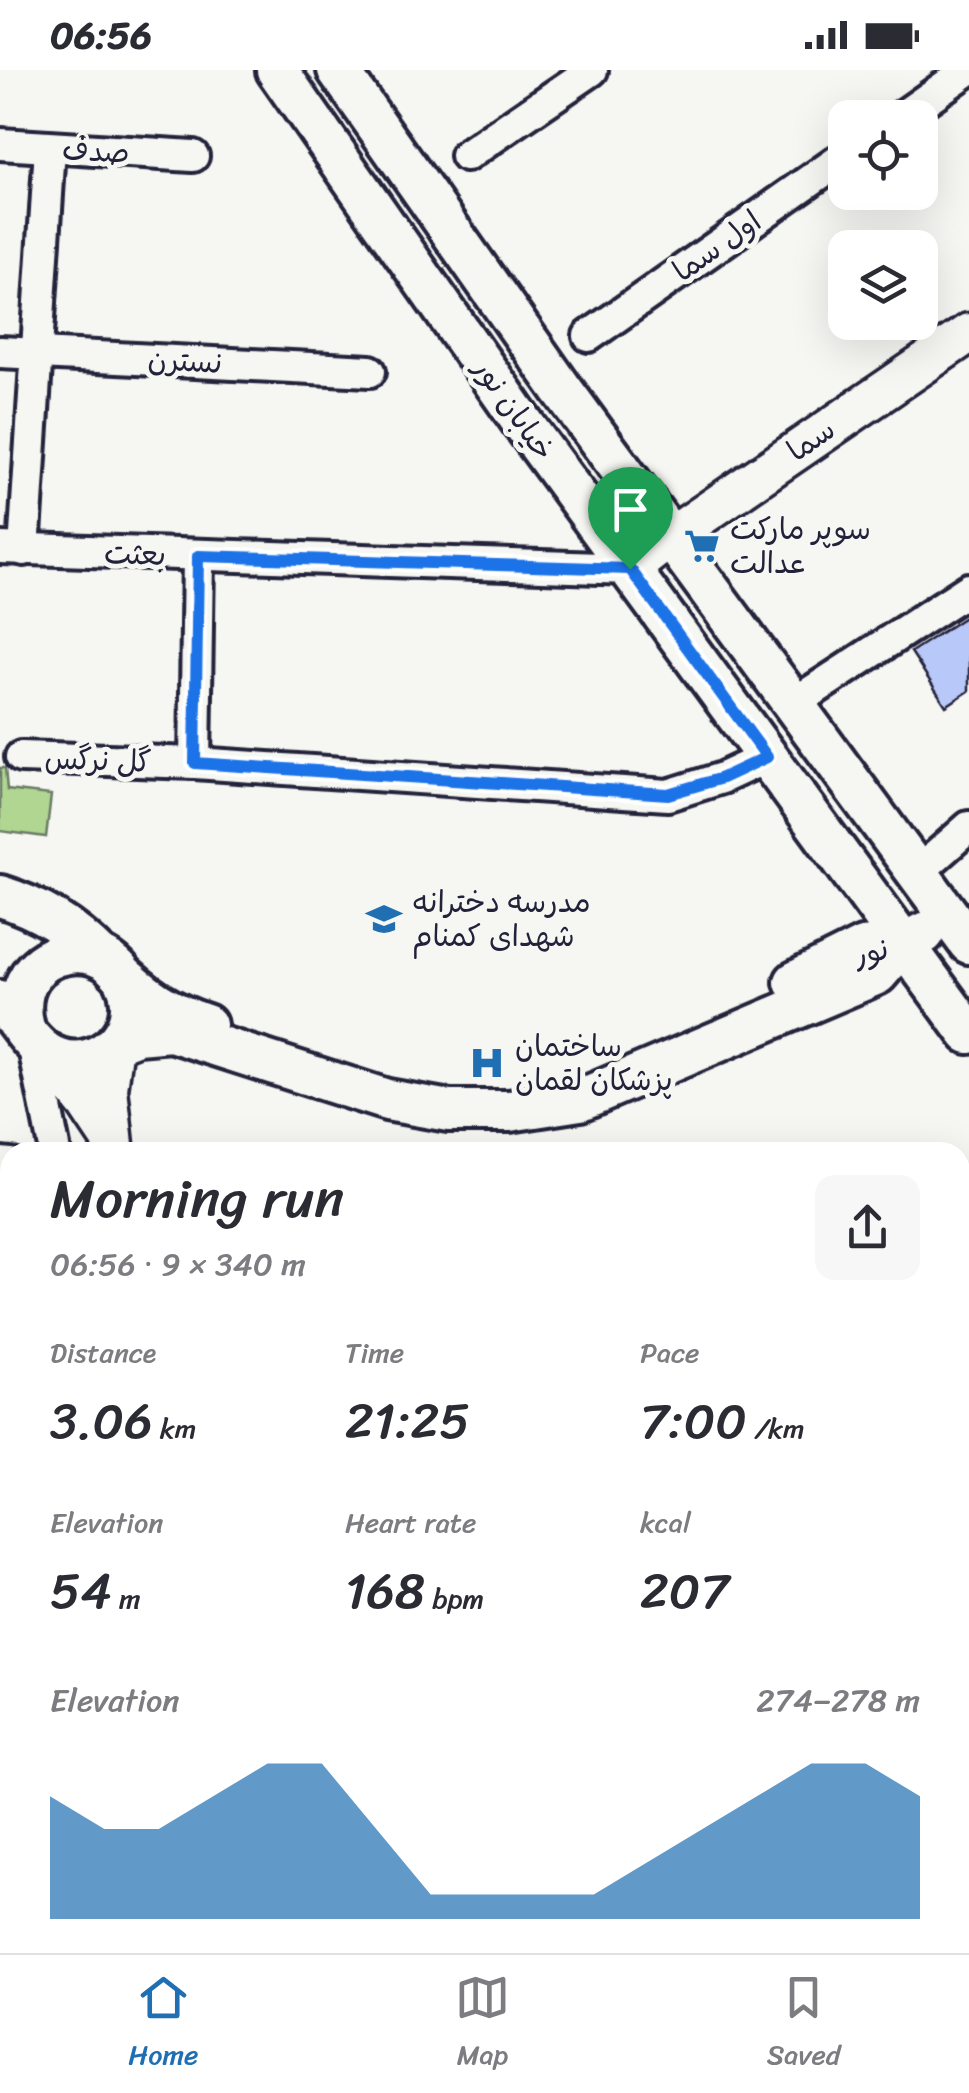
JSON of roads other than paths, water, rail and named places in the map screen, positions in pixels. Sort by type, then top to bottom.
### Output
[{"type":"main road","name":"خیابان نور","points":[[278,70],[525,426],[969,1034]]},
{"type":"main road","name":"خیابان نور","points":[[338,70],[561,388],[959,931]]},
{"type":"main road","name":"نور","points":[[0,896],[44,913],[83,940],[133,987],[174,1015],[410,1082],[490,1087],[600,1072],[863,948],[903,944]]},
{"type":"main road","points":[[903,944],[959,931]]},
{"type":"main road","name":"نور","points":[[116,1043],[137,1034],[171,1031],[387,1100],[449,1111],[510,1111],[580,1100],[877,974],[903,944]]},
{"type":"main road","points":[[67,952],[84,952],[107,962],[126,983],[131,1003],[128,1023],[104,1054],[86,1061],[66,1061],[25,1030],[20,1012],[27,980],[37,967],[67,952]]},
{"type":"street","points":[[466,156],[592,70]]},
{"type":"street","points":[[926,100],[968,70]]},
{"type":"street","name":"صدف","points":[[0,144],[192,156]]},
{"type":"street","points":[[12,550],[36,354],[50,148]]},
{"type":"street","name":"اول سما","points":[[590,336],[828,168]]},
{"type":"street","name":"سما","points":[[630,569],[672,536],[963,341]]},
{"type":"street","name":"نسترن","points":[[0,352],[370,371]]},
{"type":"street","name":"بعثت","points":[[12,550],[630,569]]},
{"type":"street","points":[[195,763],[198,556]]},
{"type":"street","points":[[794,704],[969,589]]},
{"type":"street","name":"گل نرگس","points":[[21,757],[195,763],[668,794],[722,778],[767,757]]},
{"type":"street","points":[[916,873],[969,828]]},
{"type":"street","points":[[25,1030],[86,1102],[106,1142]]},
{"type":"street","points":[[25,1030],[53,1142]]},
{"type":"street","points":[[110,1142],[108,1089],[116,1043]]},
{"type":"place","name":"سوپر مارکت عدالت","points":[[702,546]]},
{"type":"place","name":"مدرسه دخترانه شهدای کمنام","points":[[384,919]]},
{"type":"place","name":"ساختمان پزشکان لقمان","points":[[487,1063]]}]
